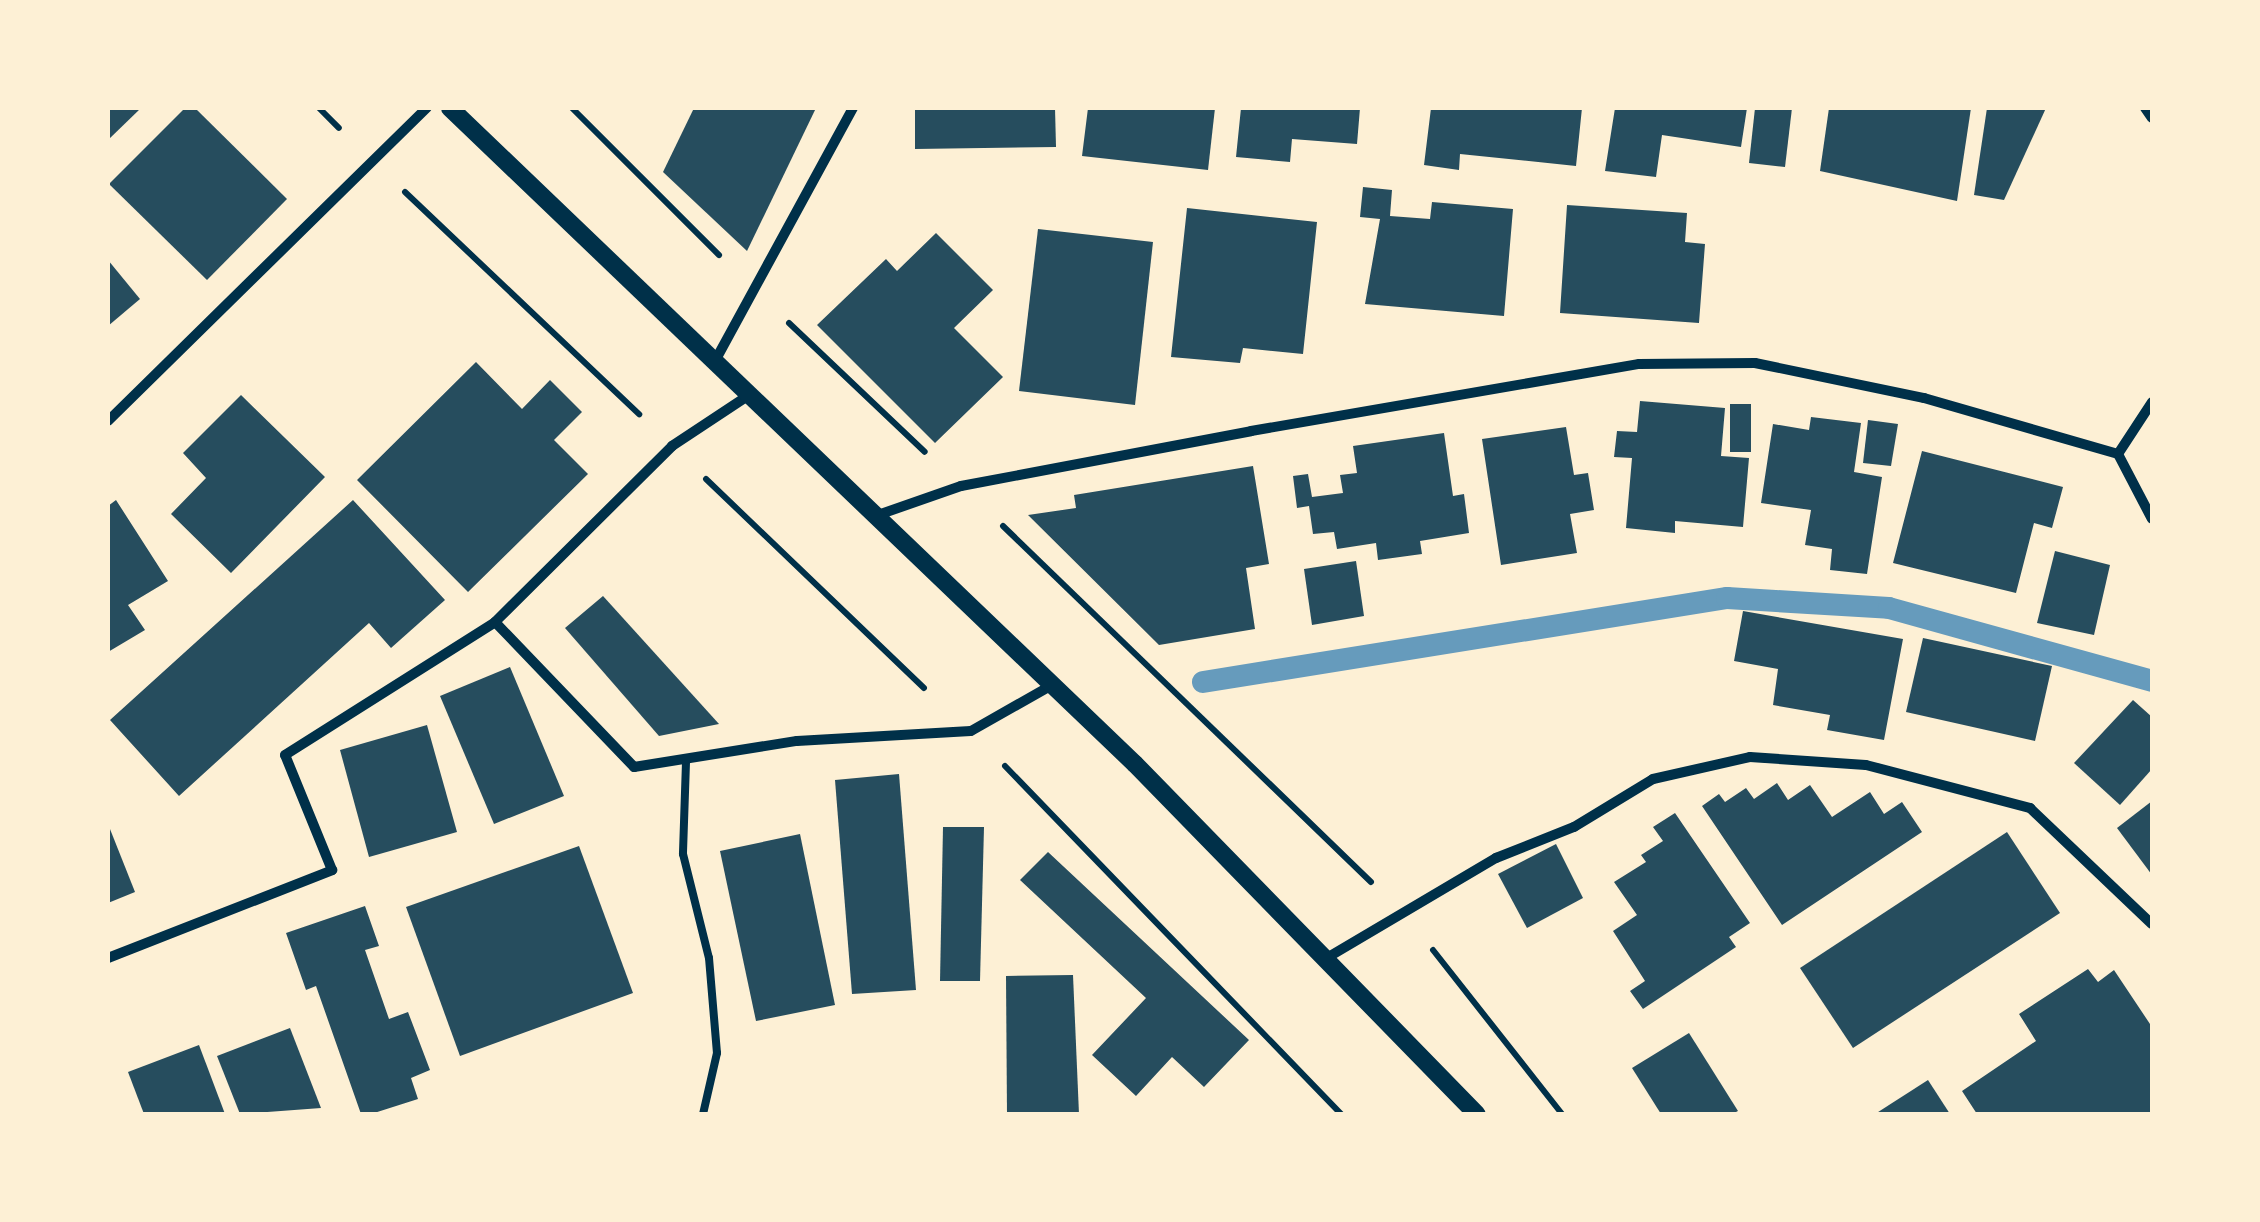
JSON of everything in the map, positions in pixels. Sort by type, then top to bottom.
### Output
[{"type":"street","points":[[108,421],[427,108]]},
{"type":"street","points":[[450,108],[1052,685],[1478,1114]]},
{"type":"street","points":[[715,361],[852,108]]},
{"type":"street","points":[[2145,108],[2152,118]]},
{"type":"street","points":[[874,516],[961,486],[1639,364],[1755,363],[1924,398],[2118,454],[2152,519]]},
{"type":"street","points":[[108,958],[332,870],[285,754],[496,622],[672,446],[749,396]]},
{"type":"street","points":[[2118,454],[2152,402]]},
{"type":"street","points":[[496,622],[634,767],[686,762],[797,740],[970,732],[1052,685]]},
{"type":"street","points":[[1324,959],[1401,910],[1496,858],[1574,827],[1653,779],[1750,757],[1866,765],[2030,808],[2152,924]]},
{"type":"lane","points":[[686,762],[683,854],[708,958],[717,1053],[703,1114]]},
{"type":"path","points":[[319,108],[970,732],[1342,1114]]},
{"type":"path","points":[[572,108],[754,290],[1401,910],[1562,1114]]},
{"type":"building","points":[[108,108],[141,108],[108,140]]},
{"type":"building","points":[[185,108],[195,108],[287,199],[207,280],[109,184]]},
{"type":"building","points":[[694,108],[816,108],[747,251],[663,172]]},
{"type":"building","points":[[915,108],[1055,108],[1056,147],[915,149]]},
{"type":"building","points":[[1088,108],[1215,108],[1208,170],[1082,156]]},
{"type":"building","points":[[1241,108],[1360,108],[1357,144],[1292,139],[1290,162],[1236,157]]},
{"type":"building","points":[[1431,108],[1582,108],[1576,166],[1460,154],[1459,170],[1424,165]]},
{"type":"building","points":[[1615,108],[1747,108],[1741,147],[1662,135],[1656,177],[1605,171]]},
{"type":"building","points":[[1755,108],[1792,108],[1785,167],[1749,163]]},
{"type":"building","points":[[1829,108],[1971,108],[1957,201],[1820,171]]},
{"type":"building","points":[[1987,108],[2046,108],[2004,200],[1974,195]]},
{"type":"building","points":[[1363,187],[1392,190],[1390,216],[1430,219],[1432,202],[1513,209],[1504,316],[1365,304],[1380,219],[1360,217]]},
{"type":"building","points":[[1567,205],[1687,213],[1685,242],[1705,244],[1699,323],[1560,313]]},
{"type":"building","points":[[1187,208],[1317,222],[1303,354],[1243,348],[1240,363],[1171,357]]},
{"type":"building","points":[[1038,229],[1153,242],[1135,405],[1019,391]]},
{"type":"building","points":[[936,233],[993,290],[954,328],[1003,377],[935,443],[817,325],[886,259],[897,271]]},
{"type":"building","points":[[108,260],[140,299],[108,326]]},
{"type":"building","points":[[476,362],[522,409],[550,380],[582,412],[554,440],[588,474],[468,592],[357,480]]},
{"type":"building","points":[[241,395],[325,477],[231,573],[171,514],[206,478],[183,453]]},
{"type":"building","points":[[1640,401],[1725,408],[1721,456],[1749,458],[1743,527],[1675,521],[1675,533],[1626,528],[1632,458],[1614,457],[1617,431],[1637,432]]},
{"type":"building","points":[[1730,404],[1751,404],[1751,452],[1730,452]]},
{"type":"building","points":[[1811,417],[1861,423],[1854,472],[1882,477],[1867,574],[1830,570],[1832,549],[1805,545],[1811,510],[1761,503],[1773,424],[1809,430]]},
{"type":"building","points":[[1868,420],[1898,424],[1891,466],[1863,463]]},
{"type":"building","points":[[1566,427],[1574,475],[1588,473],[1594,510],[1570,514],[1577,553],[1501,565],[1482,439]]},
{"type":"building","points":[[1444,433],[1453,496],[1464,494],[1469,533],[1420,541],[1422,554],[1378,560],[1376,543],[1337,549],[1334,532],[1313,534],[1309,506],[1297,508],[1293,476],[1308,474],[1312,497],[1343,493],[1340,475],[1357,473],[1353,446]]},
{"type":"building","points":[[1922,451],[2063,487],[2052,528],[2034,523],[2016,593],[1893,563]]},
{"type":"building","points":[[1253,466],[1269,564],[1246,568],[1255,629],[1159,645],[1028,515],[1076,508],[1074,495]]},
{"type":"building","points":[[116,500],[168,581],[128,605],[145,630],[108,652],[108,506]]},
{"type":"building","points":[[353,500],[445,600],[391,648],[369,623],[179,796],[110,720]]},
{"type":"building","points":[[2055,551],[2110,565],[2094,635],[2037,623]]},
{"type":"building","points":[[1356,561],[1364,616],[1312,625],[1304,569]]},
{"type":"building","points":[[603,596],[719,724],[659,736],[565,628]]},
{"type":"building","points":[[1743,611],[1903,639],[1884,740],[1827,730],[1830,715],[1773,705],[1778,669],[1734,661]]},
{"type":"building","points":[[1923,638],[2052,666],[2035,741],[1906,712]]},
{"type":"building","points":[[510,667],[564,796],[494,824],[440,696]]},
{"type":"building","points":[[2133,700],[2152,717],[2152,769],[2120,805],[2074,763]]},
{"type":"building","points":[[427,725],[457,832],[369,857],[340,750]]},
{"type":"building","points":[[899,774],[916,990],[852,994],[835,780]]},
{"type":"building","points":[[1777,783],[1788,800],[1810,785],[1832,817],[1870,792],[1884,814],[1902,802],[1922,832],[1782,925],[1702,806],[1719,794],[1725,802],[1746,788],[1754,799]]},
{"type":"building","points":[[2152,801],[2152,875],[2117,828]]},
{"type":"building","points":[[1675,813],[1750,923],[1729,937],[1736,947],[1643,1009],[1630,991],[1645,981],[1613,931],[1637,915],[1614,882],[1646,862],[1641,855],[1663,841],[1653,827]]},
{"type":"building","points":[[108,824],[135,892],[108,903]]},
{"type":"building","points":[[943,827],[984,827],[980,981],[940,981]]},
{"type":"building","points":[[2007,832],[2060,913],[1853,1048],[1800,968]]},
{"type":"building","points":[[800,834],[835,1005],[756,1021],[720,851]]},
{"type":"building","points":[[1556,844],[1583,898],[1527,928],[1498,874]]},
{"type":"building","points":[[579,846],[633,993],[460,1056],[406,907]]},
{"type":"building","points":[[1048,852],[1249,1040],[1204,1087],[1172,1057],[1136,1096],[1092,1055],[1146,998],[1020,880]]},
{"type":"building","points":[[365,906],[379,946],[365,950],[389,1019],[408,1012],[430,1070],[411,1078],[418,1099],[371,1114],[361,1114],[316,986],[306,990],[286,933]]},
{"type":"building","points":[[2088,969],[2098,982],[2114,970],[2152,1027],[2152,1113],[1977,1114],[1962,1091],[2036,1041],[2019,1014]]},
{"type":"building","points":[[1073,975],[1079,1114],[1007,1114],[1006,976]]},
{"type":"building","points":[[290,1028],[321,1108],[240,1114],[217,1056]]},
{"type":"building","points":[[1689,1033],[1738,1111],[1661,1114],[1632,1068]]},
{"type":"building","points":[[199,1045],[225,1114],[144,1114],[128,1072]]},
{"type":"building","points":[[1928,1080],[1950,1114],[1875,1114]]},
{"type":"waterway","points":[[1203,682],[1727,598],[1889,608],[2152,681]]}]
